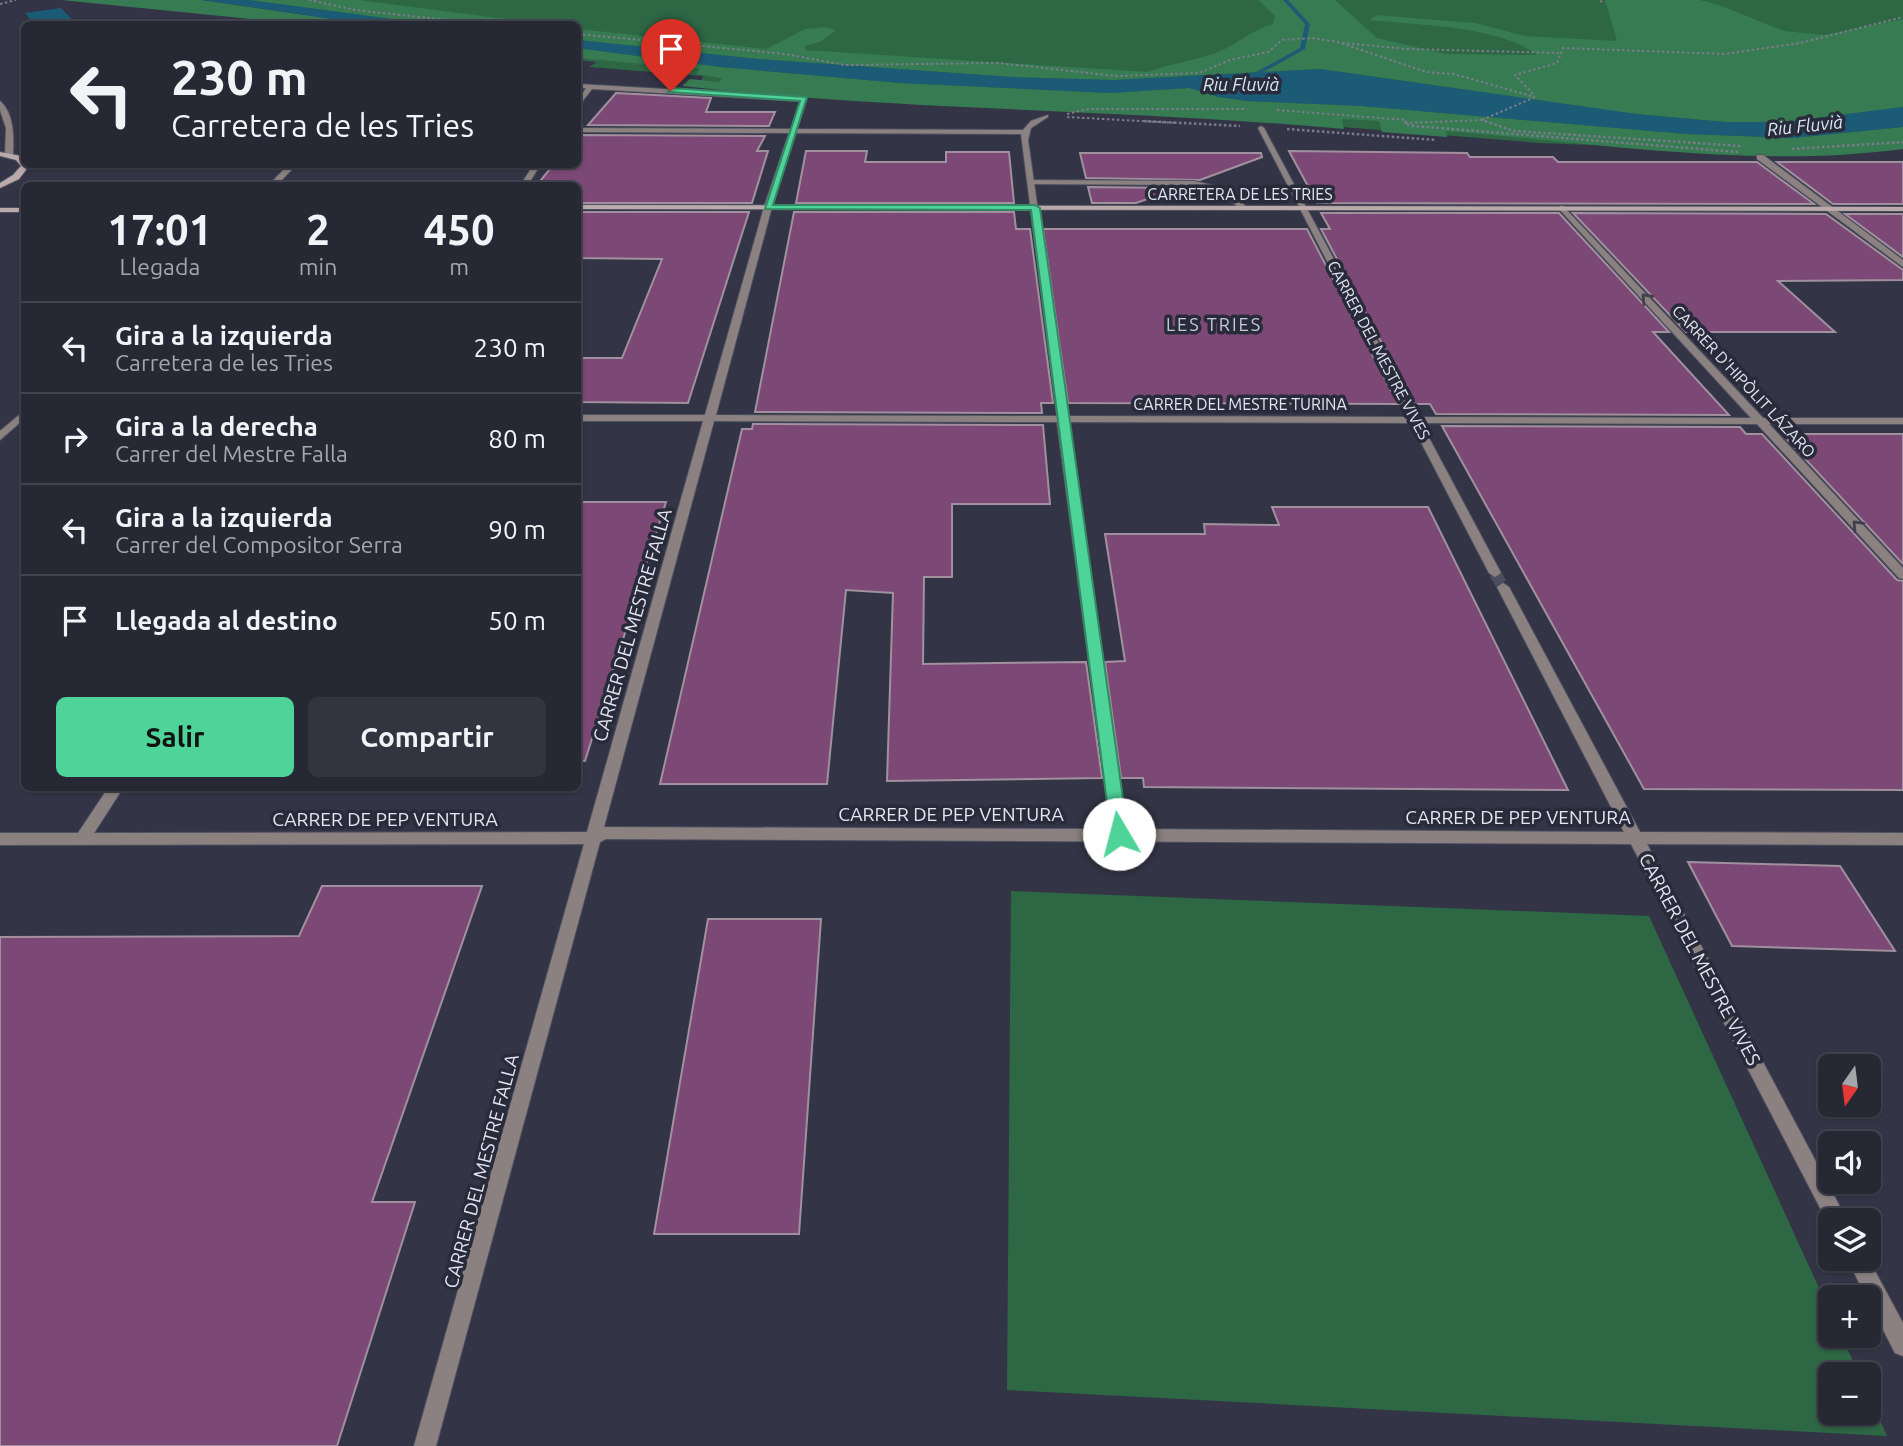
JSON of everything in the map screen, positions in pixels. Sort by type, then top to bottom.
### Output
[{"type":"street","points":[[581,86],[591,86]]},
{"type":"street","points":[[581,101],[591,86]]},
{"type":"street","name":"CARRER DEL MESTRE FALLA","points":[[425,1446],[768,207],[804,99],[591,86]]},
{"type":"street","points":[[0,103],[9,120],[12,138],[9,155]]},
{"type":"street","points":[[1046,116],[1032,122],[1025,132],[1119,834]]},
{"type":"street","name":"CARRER DEL MESTRE VIVES","points":[[1261,128],[1831,1208]]},
{"type":"street","points":[[581,131],[1025,132]]},
{"type":"street","points":[[0,154],[18,158],[21,161]]},
{"type":"street","points":[[1760,157],[1903,264]]},
{"type":"street","points":[[0,186],[16,177],[23,168]]},
{"type":"street","points":[[275,182],[290,168]]},
{"type":"street","points":[[16,177],[21,183]]},
{"type":"street","points":[[1031,182],[1194,183],[1227,191],[1243,208]]},
{"type":"street","name":"CARRETERA DE LES TRIES","points":[[581,207],[1903,209]]},
{"type":"street","name":"CARRER D'HIPÒLIT LÁZARO","points":[[1563,208],[1903,575]]},
{"type":"street","points":[[0,210],[21,210]]},
{"type":"street","points":[[0,418],[21,417]]},
{"type":"street","name":"CARRER DEL MESTRE TURINA","points":[[581,418],[1903,421]]},
{"type":"street","points":[[0,437],[21,419]]},
{"type":"street","points":[[82,839],[114,791]]},
{"type":"street","name":"CARRER DE PEP VENTURA","points":[[0,839],[593,838],[605,833],[1903,839]]},
{"type":"street","points":[[1864,1271],[1903,1345]]},
{"type":"path","points":[[0,4],[16,0]]},
{"type":"path","points":[[309,0],[355,10],[454,21]]},
{"type":"path","points":[[1535,97],[1515,75],[1557,63],[1563,48],[1726,54],[1800,43],[1903,17]]},
{"type":"path","points":[[581,34],[785,54],[845,65],[998,64],[1117,76],[1199,73],[1230,60],[1268,52],[1282,40],[1312,38],[1408,48],[1561,53]]},
{"type":"path","points":[[1338,42],[1426,72],[1454,74],[1535,97]]},
{"type":"path","points":[[1482,120],[1511,105],[1535,97]]},
{"type":"path","points":[[1067,114],[1088,109],[1248,109]]},
{"type":"path","points":[[1272,110],[1409,120],[1482,120],[1514,131],[1743,146]]},
{"type":"path","points":[[1409,120],[1405,121],[1405,124],[1741,152],[1760,157]]},
{"type":"path","points":[[1782,148],[1808,149],[1903,142]]},
{"type":"green space","points":[[61,0],[202,0],[346,21],[270,21]]},
{"type":"green space","points":[[235,0],[1903,0],[1903,136],[1669,148],[1540,143],[957,96],[701,82],[703,76],[589,67],[597,62],[581,60],[581,21],[374,21]]},
{"type":"green space","points":[[249,0],[358,0],[522,21],[407,21]]},
{"type":"green space","points":[[1258,0],[1335,0],[1377,38],[1446,54],[1537,55],[1521,45],[1480,32],[1369,20],[1377,15],[1475,23],[1525,36],[1617,41],[1605,0],[1700,0],[1784,31],[1824,35],[1903,19],[1903,107],[1784,122],[1725,122],[1636,114],[1320,69],[1114,80],[1011,77],[757,59],[581,40],[581,29],[766,49],[805,29],[826,27],[836,30],[820,42],[805,46],[805,50],[1148,72],[1221,51],[1273,24],[1275,16]]},
{"type":"green space","points":[[581,48],[721,67],[900,83],[1110,93],[1189,88],[1219,97],[1247,101],[1362,106],[1687,134],[1793,138],[1903,127],[1903,149],[1789,156],[1732,155],[1446,131],[1447,137],[1382,132],[1379,121],[1342,119],[1344,129],[1179,117],[847,100],[682,86],[690,79],[719,82],[722,78],[696,74],[700,69],[581,58]]},
{"type":"green space","points":[[1011,891],[1649,916],[1818,1286],[1818,1348],[1847,1348],[1853,1362],[1818,1362],[1818,1425],[1881,1425],[1881,1423],[1887,1436],[1007,1390]]},
{"type":"water","points":[[202,0],[249,0],[407,21],[346,21]]},
{"type":"water","points":[[61,8],[73,21],[32,21],[25,13]]},
{"type":"water","name":"Riu Fluvià","points":[[581,40],[757,59],[1011,77],[1114,80],[1320,69],[1636,114],[1725,122],[1784,122],[1903,107],[1903,127],[1793,138],[1687,134],[1362,106],[1247,101],[1219,97],[1189,88],[1110,93],[900,83],[721,67],[581,48]]},
{"type":"building","points":[[616,93],[711,98],[706,112],[775,112],[769,126],[588,125]]},
{"type":"building","points":[[581,135],[765,136],[757,151],[768,151],[752,203],[581,203],[581,182],[539,182],[551,168],[581,168]]},
{"type":"building","points":[[806,151],[867,151],[865,162],[946,162],[946,152],[1009,152],[1014,203],[796,203]]},
{"type":"building","points":[[1289,151],[1467,153],[1470,157],[1553,157],[1558,162],[1757,162],[1814,204],[1317,203]]},
{"type":"building","points":[[1080,153],[1261,153],[1262,157],[1200,180],[1086,178]]},
{"type":"building","points":[[1777,162],[1903,162],[1903,204],[1833,204]]},
{"type":"building","points":[[1088,187],[1179,188],[1136,203],[1092,203]]},
{"type":"building","points":[[581,212],[749,212],[688,403],[581,402],[581,358],[622,358],[662,259],[581,258]]},
{"type":"building","points":[[794,212],[1014,212],[1016,229],[1030,229],[1053,403],[1041,403],[1042,413],[755,412]]},
{"type":"building","points":[[1321,213],[1559,213],[1669,332],[1653,332],[1729,415],[1436,414],[1430,404],[1414,404],[1321,229],[1330,229]]},
{"type":"building","points":[[1573,213],[1826,214],[1903,270],[1903,280],[1778,281],[1835,332],[1686,332]]},
{"type":"building","points":[[1845,214],[1903,214],[1903,257]]},
{"type":"building","points":[[1043,229],[1307,229],[1398,404],[1068,403]]},
{"type":"building","points":[[753,424],[1043,425],[1050,504],[952,504],[952,577],[924,577],[923,664],[1086,662],[1102,778],[887,781],[893,593],[846,590],[827,784],[660,784],[742,429],[752,429]]},
{"type":"building","points":[[1442,426],[1740,427],[1746,434],[1762,434],[1897,580],[1903,581],[1903,790],[1644,789]]},
{"type":"building","points":[[1782,434],[1903,434],[1903,564]]},
{"type":"building","points":[[581,502],[666,502],[585,761],[581,760]]},
{"type":"building","points":[[1272,507],[1428,507],[1568,790],[1144,787],[1143,778],[1121,778],[1105,662],[1125,661],[1105,534],[1205,534],[1204,524],[1279,525]]},
{"type":"building","points":[[1688,862],[1840,866],[1895,951],[1732,946]]},
{"type":"building","points":[[322,886],[482,886],[372,1202],[415,1202],[337,1446],[0,1446],[0,937],[299,936]]},
{"type":"building","points":[[708,919],[821,919],[799,1234],[654,1234]]},
{"type":"waterway","name":"Riu Fluvià","points":[[1249,78],[1302,49],[1308,24],[1285,0]]},
{"type":"tunnel","points":[[1495,573],[1503,587]]},
{"type":"district","name":"LES TRIES","points":[[1214,325]]},
{"type":"route","points":[[671,91],[804,99],[768,207],[1035,208],[1119,834]]}]
